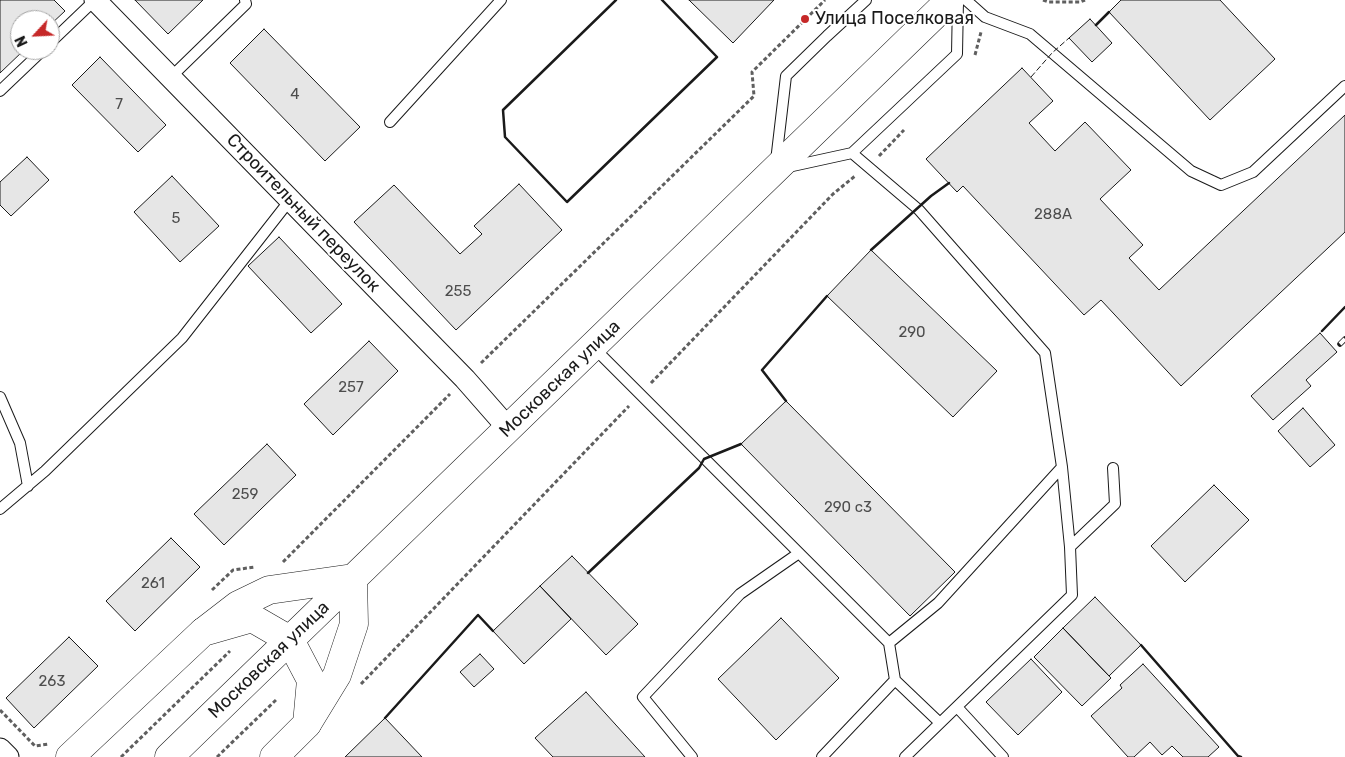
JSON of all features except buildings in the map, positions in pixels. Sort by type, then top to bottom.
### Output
[{"type":"main road","name":"Московская улица","points":[[169,757],[950,0]]},
{"type":"main road","points":[[60,750],[238,605],[269,590],[353,578],[354,624],[337,675],[307,724],[274,757]]},
{"type":"main road","points":[[203,632],[252,618],[290,640],[311,680],[307,724]]},
{"type":"street","name":"Строительный переулок","points":[[95,0],[465,379],[508,428]]},
{"type":"street","points":[[0,749],[8,757]]},
{"type":"lane","points":[[60,33],[95,0]]},
{"type":"lane","points":[[171,78],[246,4],[245,0]]},
{"type":"lane","points":[[390,122],[501,0]]},
{"type":"lane","points":[[866,0],[786,76],[775,170],[852,153],[957,54],[958,0]]},
{"type":"lane","points":[[966,0],[985,17],[1030,34],[1191,171],[1221,185],[1254,172],[1345,86]]},
{"type":"lane","points":[[0,91],[32,60]]},
{"type":"lane","points":[[852,153],[919,210],[1045,353],[1062,468],[1070,547],[1072,595],[905,757]]},
{"type":"lane","points":[[0,508],[28,486],[182,338],[290,200]]},
{"type":"lane","points":[[592,347],[889,643],[896,680],[940,723]]},
{"type":"lane","points":[[0,397],[20,443],[28,486]]},
{"type":"lane","points":[[889,643],[938,603],[1062,468]]},
{"type":"lane","points":[[1070,547],[1115,504],[1113,468]]},
{"type":"lane","points":[[692,757],[643,697],[740,594],[799,553]]},
{"type":"lane","points":[[822,757],[896,680]]},
{"type":"lane","points":[[957,707],[1003,757]]},
{"type":"path","points":[[275,563],[284,562],[465,379],[754,96],[752,72],[825,0]]},
{"type":"path","points":[[1043,0],[1049,2],[1080,2],[1085,0]]},
{"type":"path","points":[[974,59],[985,17]]},
{"type":"path","points":[[355,691],[833,194],[868,166],[908,126]]},
{"type":"path","points":[[205,597],[234,570],[259,566]]},
{"type":"path","points":[[121,757],[230,651]]},
{"type":"path","points":[[217,757],[277,699]]},
{"type":"path","points":[[0,710],[35,746],[60,750]]},
{"type":"railway","points":[[1340,344],[1345,339]]},
{"type":"fence","points":[[1031,77],[1052,53],[1069,38]]},
{"type":"wall","points":[[616,0],[503,110],[505,137],[567,202],[717,57],[662,0]]},
{"type":"wall","points":[[1096,25],[1109,12]]},
{"type":"wall","points":[[871,250],[931,196],[949,183]]},
{"type":"wall","points":[[786,401],[762,370],[827,296]]},
{"type":"wall","points":[[1322,331],[1345,307]]},
{"type":"wall","points":[[588,573],[699,468],[704,459],[741,444]]},
{"type":"wall","points":[[385,718],[478,615],[493,631]]},
{"type":"wall","points":[[1141,645],[1238,756],[1241,757]]},
{"type":"place","name":"Улица Поселковая","points":[[805,19]]}]
